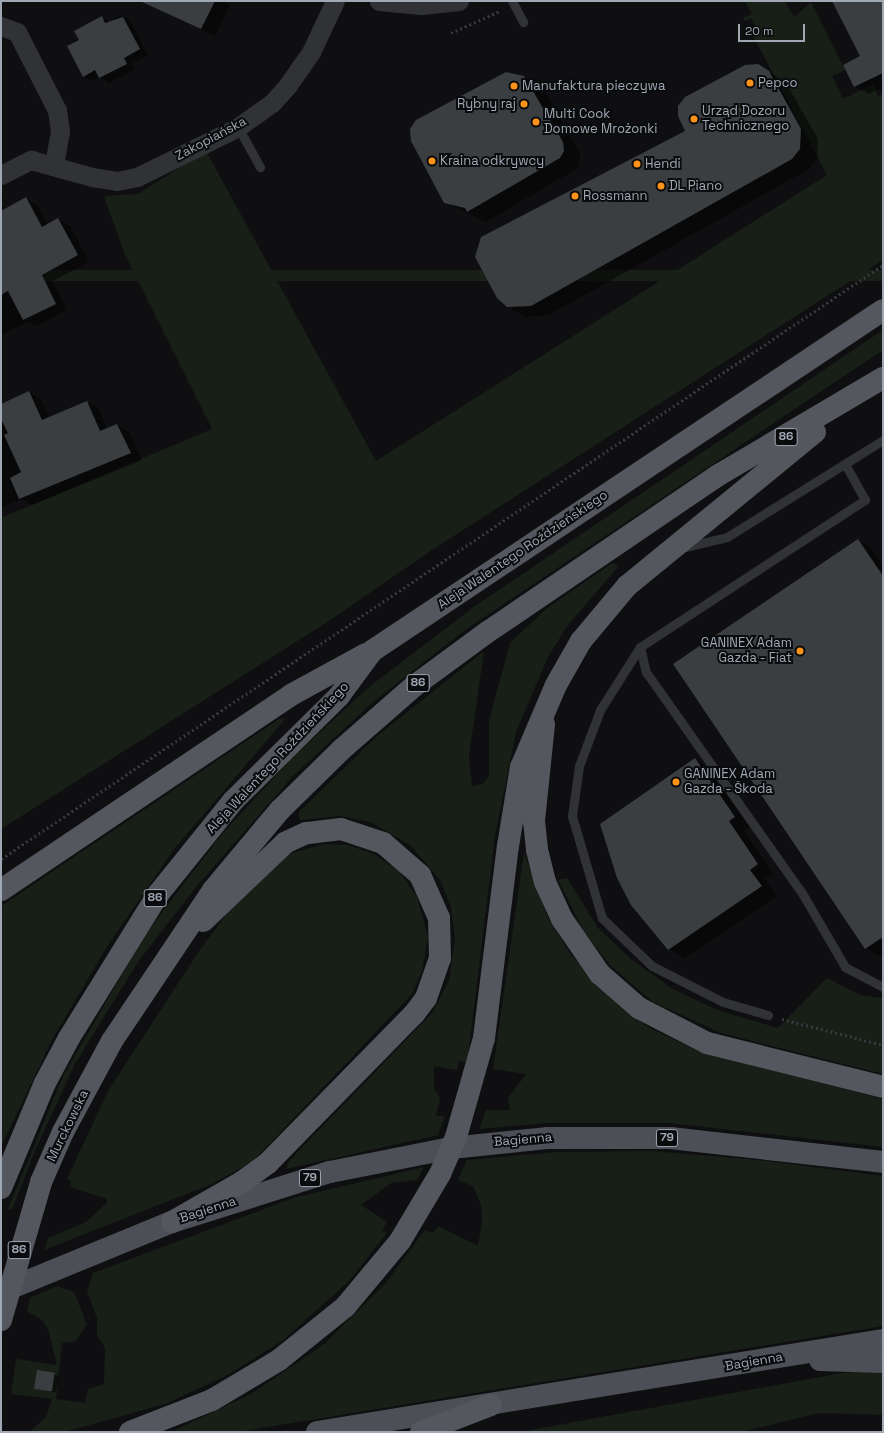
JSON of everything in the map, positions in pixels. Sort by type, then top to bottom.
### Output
[{"type":"highway","name":"Aleja Walentego Roździeńskiego","points":[[1,1188],[45,1083],[69,1038],[159,893],[233,801],[339,696],[372,651],[883,310]]},
{"type":"highway","name":"86","points":[[174,950],[213,890],[280,810],[414,686],[495,626],[717,476],[854,398],[883,378]]},
{"type":"highway","points":[[130,1432],[212,1400],[279,1360],[345,1306],[400,1241],[437,1180],[456,1137],[484,1038],[516,794],[526,749],[567,665],[595,623],[627,586],[670,550],[749,489],[854,398]]},
{"type":"highway","points":[[1,890],[291,695],[372,651]]},
{"type":"highway","points":[[546,708],[534,821],[537,850],[546,882],[562,919],[600,974],[639,1008],[707,1043],[883,1087]]},
{"type":"highway","points":[[172,1222],[242,1182],[268,1163],[414,1014],[426,998],[437,971],[439,918],[425,882],[402,856],[361,833],[320,830],[285,843],[265,860],[174,950]]},
{"type":"highway","name":"Murckowska","points":[[1,1320],[42,1182],[63,1132],[112,1042],[174,950]]},
{"type":"highway","points":[[421,1432],[491,1405]]},
{"type":"main road","name":"Bagienna","points":[[172,1222],[330,1172],[406,1155],[508,1140],[589,1136],[690,1139],[883,1162]]},
{"type":"main road","name":"79","points":[[1,1292],[172,1222]]},
{"type":"main road","name":"Bagienna","points":[[317,1432],[491,1405],[883,1340]]},
{"type":"main road","points":[[772,1358],[883,1362]]},
{"type":"street","name":"Zakopiańska","points":[[1,176],[30,160],[117,181],[137,178],[238,127],[272,103],[288,85],[314,47],[335,1]]},
{"type":"street","points":[[378,1],[421,6],[459,1]]},
{"type":"street","points":[[1,26],[17,32],[57,110],[60,131],[54,166]]},
{"type":"lane","points":[[513,2],[523,22]]},
{"type":"lane","points":[[238,127],[260,167]]},
{"type":"lane","points":[[670,550],[727,537],[846,466],[883,440]]},
{"type":"lane","points":[[768,1015],[723,1002],[652,966],[602,918],[572,816],[579,766],[600,710],[640,647],[865,500],[846,466]]},
{"type":"lane","points":[[640,647],[646,672],[802,893],[845,967],[883,987]]},
{"type":"path","points":[[451,33],[513,2]]},
{"type":"path","points":[[1,859],[883,265]]},
{"type":"path","points":[[768,1015],[883,1045]]},
{"type":"shaded area","points":[[745,1],[785,1],[794,17],[811,2],[845,70],[832,76],[843,99],[873,84],[878,96],[883,94],[883,260],[429,552],[329,621],[1,829],[1,518],[212,429],[125,255],[104,196],[138,194],[206,151],[376,461],[827,175],[752,34],[758,31],[751,18],[745,21],[743,18],[752,14]]},
{"type":"shaded area","points":[[1,270],[883,270],[883,281],[1,281]]},
{"type":"shaded area","points":[[883,330],[883,350],[465,630],[373,702],[293,776],[196,887],[138,962],[75,1064],[34,1153],[12,1210],[8,1209],[63,1076],[146,933],[222,834],[290,760],[369,687],[475,606]]},
{"type":"shaded area","points":[[612,563],[619,566],[568,625],[548,657],[516,732],[495,836],[469,1049],[466,1062],[459,1061],[457,1070],[434,1066],[434,1088],[440,1098],[436,1116],[445,1116],[438,1135],[286,1169],[289,1161],[433,1012],[449,980],[455,940],[451,907],[440,880],[410,845],[370,822],[340,816],[300,820],[298,813],[376,737],[484,651],[469,756],[472,786],[482,784],[489,777],[489,720],[510,643],[546,609]]},
{"type":"shaded area","points":[[286,718],[175,848],[108,945],[52,1040],[1,1147],[1,906],[279,719]]},
{"type":"shaded area","points":[[324,844],[348,845],[374,854],[399,871],[417,897],[428,937],[422,971],[412,994],[252,1162],[212,1184],[44,1250],[48,1238],[86,1222],[107,1203],[107,1199],[70,1187],[71,1180],[67,1179],[108,1091],[199,951],[249,884],[284,855]]},
{"type":"shaded area","points":[[524,852],[548,918],[571,955],[627,1012],[650,1028],[700,1052],[883,1099],[883,1147],[669,1123],[548,1123],[479,1129],[486,1110],[510,1110],[508,1098],[526,1074],[493,1069]]},
{"type":"shaded area","points":[[567,878],[598,928],[632,960],[671,988],[717,1010],[778,1028],[827,978],[860,995],[883,998],[883,1074],[721,1033],[653,1002],[610,965],[585,934],[558,880]]},
{"type":"shaded area","points":[[653,1151],[759,1160],[883,1176],[883,1326],[238,1432],[171,1432],[251,1394],[323,1345],[385,1284],[425,1230],[433,1233],[438,1226],[478,1246],[482,1222],[481,1205],[473,1186],[458,1180],[467,1160],[557,1152]]},
{"type":"shaded area","points":[[424,1167],[417,1180],[391,1183],[361,1205],[387,1222],[382,1230],[387,1233],[348,1282],[282,1341],[226,1376],[165,1404],[64,1432],[29,1432],[46,1417],[52,1399],[11,1394],[16,1359],[57,1365],[48,1329],[42,1320],[27,1311],[30,1298],[57,1286],[74,1292],[87,1324],[76,1341],[62,1343],[56,1399],[85,1403],[88,1389],[104,1384],[105,1348],[97,1335],[97,1318],[87,1291],[93,1273],[293,1198]]},
{"type":"shaded area","points":[[883,1371],[883,1415],[819,1413],[741,1432],[520,1432],[842,1373]]},
{"type":"building","points":[[140,1],[215,1],[201,29]]},
{"type":"building","points":[[832,1],[883,1],[883,73],[854,87],[843,65],[860,56]]},
{"type":"building","points":[[102,16],[105,23],[123,17],[140,49],[124,58],[127,64],[99,78],[95,70],[83,77],[67,46],[79,40],[74,31]]},
{"type":"building","name":"DL Piano","points":[[758,64],[769,71],[801,129],[800,149],[792,159],[531,306],[507,307],[497,298],[475,257],[481,237],[685,131],[678,116],[678,106],[685,97],[745,65]]},
{"type":"building","points":[[506,72],[524,76],[563,142],[564,151],[560,158],[467,212],[465,208],[444,203],[411,141],[410,129],[416,120]]},
{"type":"building","points":[[26,197],[42,227],[58,218],[78,255],[42,275],[56,304],[23,320],[8,291],[1,295],[1,211]]},
{"type":"building","points":[[29,391],[42,420],[87,401],[100,431],[117,424],[131,453],[19,499],[10,478],[21,472],[4,435],[8,433],[1,419],[1,404]]},
{"type":"building","points":[[858,539],[883,576],[883,937],[865,949],[673,664]]},
{"type":"building","points":[[695,758],[735,817],[729,821],[758,864],[750,870],[762,886],[668,950],[631,905],[617,878],[600,824]]},
{"type":"building","points":[[37,1370],[55,1373],[52,1392],[34,1389]]},
{"type":"place","name":"Pepco","points":[[750,83]]},
{"type":"place","name":"Manufaktura pieczywa","points":[[514,86]]},
{"type":"place","name":"Rybny raj","points":[[524,104]]},
{"type":"place","name":"Urząd Dozoru Technicznego","points":[[694,119]]},
{"type":"place","name":"Multi Cook Domowe Mrożonki","points":[[536,122]]},
{"type":"place","name":"Kraina odkrywcy","points":[[432,161]]},
{"type":"place","name":"Hendi","points":[[637,164]]},
{"type":"place","name":"DL Piano","points":[[661,186]]},
{"type":"place","name":"Rossmann","points":[[575,196]]},
{"type":"place","name":"GANINEX Adam Gazda - Fiat","points":[[800,651]]},
{"type":"place","name":"GANINEX Adam Gazda - Škoda","points":[[676,782]]}]
